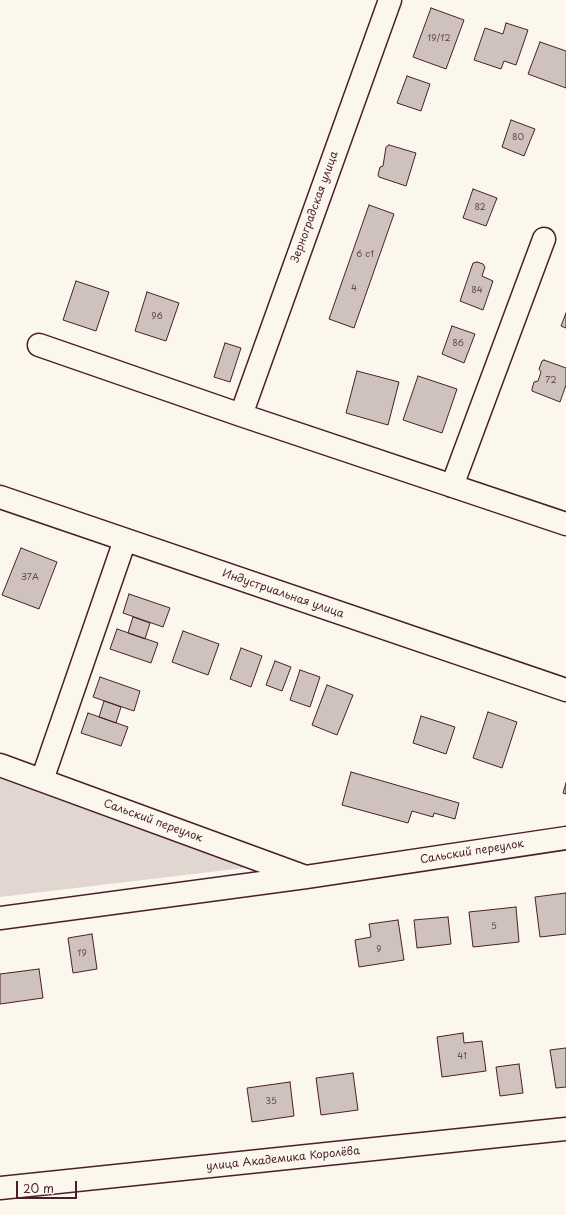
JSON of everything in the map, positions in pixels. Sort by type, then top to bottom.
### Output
[{"type":"street","name":"Зерноградская улица","points":[[241,415],[390,0]]},
{"type":"street","points":[[452,486],[544,239]]},
{"type":"street","points":[[38,345],[566,524]]},
{"type":"street","name":"Индустриальная улица","points":[[0,497],[566,690]]},
{"type":"street","points":[[42,780],[124,540]]},
{"type":"street","name":"Сальский переулок","points":[[0,765],[306,878]]},
{"type":"street","name":"Сальский переулок","points":[[0,918],[306,878],[566,838]]},
{"type":"street","name":"улица Академика Королёва","points":[[0,1188],[566,1129]]},
{"type":"shaded area","points":[[0,773],[250,861],[244,868],[0,897]]},
{"type":"building","points":[[431,8],[464,20],[446,69],[413,57]]},
{"type":"building","points":[[506,23],[528,30],[516,65],[504,61],[501,69],[474,60],[485,28],[503,34]]},
{"type":"building","points":[[540,42],[566,51],[566,88],[528,74]]},
{"type":"building","points":[[407,76],[430,84],[421,111],[397,103]]},
{"type":"building","points":[[511,120],[535,129],[524,156],[502,147]]},
{"type":"building","points":[[389,145],[416,153],[406,186],[379,177],[378,175],[380,167],[383,166],[386,147]]},
{"type":"building","points":[[473,189],[497,198],[486,226],[463,218]]},
{"type":"building","points":[[369,205],[394,214],[354,328],[329,319]]},
{"type":"building","points":[[477,262],[483,264],[485,267],[482,276],[493,281],[483,310],[460,301],[473,263]]},
{"type":"building","points":[[76,281],[109,292],[96,331],[63,320]]},
{"type":"building","points":[[147,292],[179,303],[166,341],[135,331]]},
{"type":"building","points":[[566,313],[566,328],[561,326]]},
{"type":"building","points":[[452,326],[475,334],[464,363],[442,354]]},
{"type":"building","points":[[225,343],[241,348],[230,382],[214,377]]},
{"type":"building","points":[[544,360],[566,368],[566,385],[560,402],[532,391],[534,382],[538,381],[541,372],[539,369],[542,361]]},
{"type":"building","points":[[357,371],[399,382],[388,425],[346,413]]},
{"type":"building","points":[[418,376],[457,389],[442,433],[403,420]]},
{"type":"building","points":[[21,548],[57,562],[39,609],[2,595]]},
{"type":"building","points":[[129,594],[170,608],[163,627],[123,613]]},
{"type":"building","points":[[133,617],[150,623],[145,639],[128,633]]},
{"type":"building","points":[[117,629],[158,643],[151,663],[110,649]]},
{"type":"building","points":[[183,631],[219,644],[208,675],[172,662]]},
{"type":"building","points":[[241,648],[262,656],[251,687],[230,679]]},
{"type":"building","points":[[275,661],[291,667],[282,691],[266,685]]},
{"type":"building","points":[[300,670],[320,677],[310,707],[290,700]]},
{"type":"building","points":[[100,677],[140,691],[134,711],[93,697]]},
{"type":"building","points":[[327,685],[353,695],[337,735],[312,725]]},
{"type":"building","points":[[104,701],[121,707],[116,723],[99,717]]},
{"type":"building","points":[[488,712],[517,722],[502,768],[473,758]]},
{"type":"building","points":[[88,713],[128,727],[121,746],[81,733]]},
{"type":"building","points":[[421,716],[455,727],[446,754],[413,743]]},
{"type":"building","points":[[351,772],[459,803],[455,819],[434,813],[433,817],[412,811],[408,823],[342,805]]},
{"type":"building","points":[[566,783],[566,794],[563,793]]},
{"type":"building","points":[[566,893],[566,934],[540,937],[535,897]]},
{"type":"building","points":[[516,907],[519,942],[473,947],[469,912]]},
{"type":"building","points":[[448,917],[451,944],[417,948],[414,920]]},
{"type":"building","points":[[398,920],[404,960],[359,967],[355,940],[371,937],[369,924]]},
{"type":"building","points":[[92,934],[97,969],[73,973],[68,938]]},
{"type":"building","points":[[39,969],[43,998],[0,1004],[0,974]]},
{"type":"building","points":[[463,1033],[464,1043],[482,1041],[486,1071],[442,1077],[437,1037]]},
{"type":"building","points":[[566,1048],[566,1087],[556,1088],[550,1050]]},
{"type":"building","points":[[519,1064],[523,1093],[500,1096],[496,1067]]},
{"type":"building","points":[[353,1073],[358,1110],[321,1115],[316,1078]]},
{"type":"building","points":[[290,1082],[294,1116],[252,1122],[247,1088]]}]
